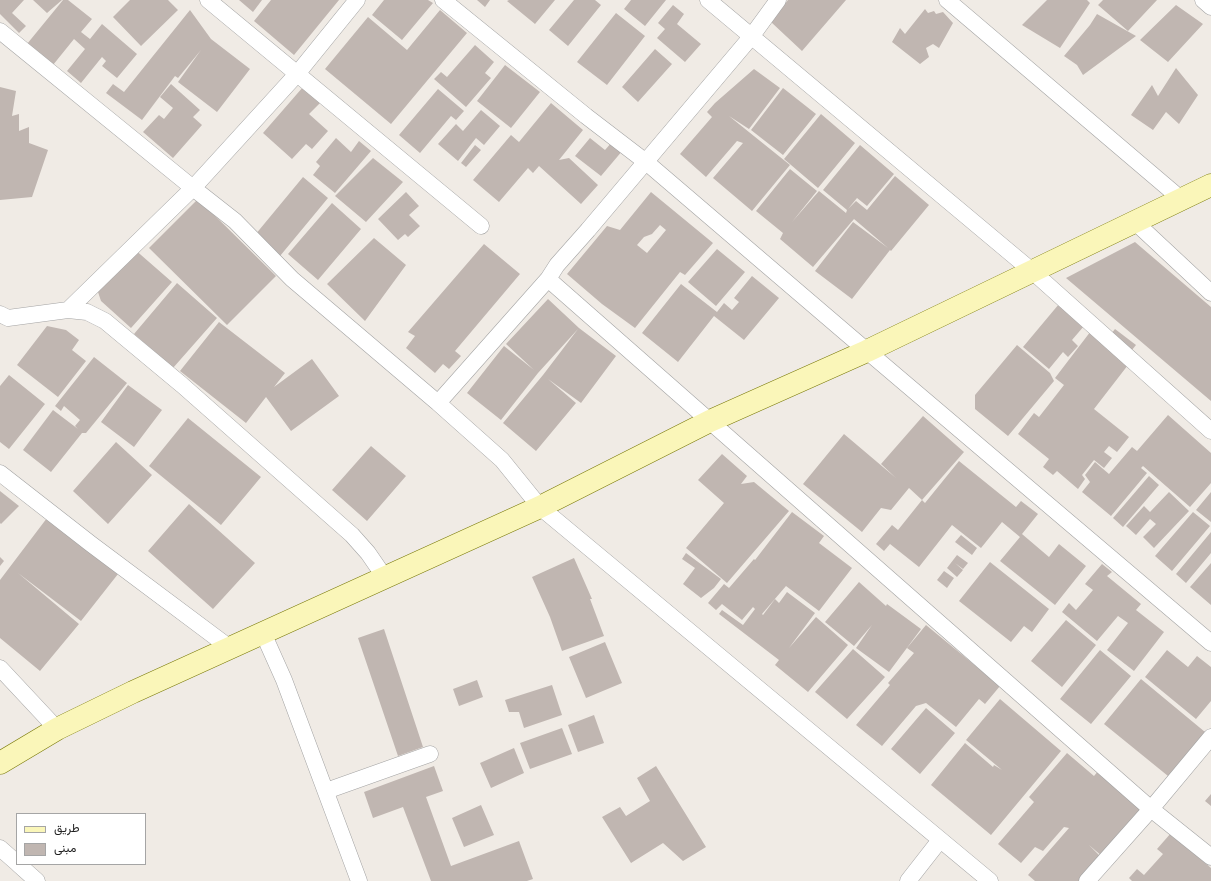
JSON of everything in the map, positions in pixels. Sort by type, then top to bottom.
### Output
[{"type":"street","points":[[208,0],[481,226]]},
{"type":"street","points":[[68,310],[193,188],[297,74],[357,0]]},
{"type":"street","points":[[443,0],[586,116],[646,162],[1211,643]]},
{"type":"street","points":[[708,0],[1032,271],[1211,432]]},
{"type":"street","points":[[438,403],[548,279],[557,265],[751,37],[778,0]]},
{"type":"street","points":[[947,0],[1181,199]]},
{"type":"street","points":[[1203,0],[1211,7]]},
{"type":"street","points":[[0,31],[235,221],[292,279],[438,403],[502,460],[540,507],[990,881]]},
{"type":"street","points":[[0,763],[57,729],[133,692],[540,507],[710,421],[867,351],[1211,185]]},
{"type":"street","points":[[1134,221],[1211,293]]},
{"type":"street","points":[[548,279],[1151,809],[1211,857]]},
{"type":"street","points":[[3,320],[68,310],[87,312],[105,321],[182,385],[352,535],[368,553],[379,569],[382,579]]},
{"type":"street","points":[[0,473],[91,544],[230,648]]},
{"type":"street","points":[[263,633],[284,680],[359,881]]},
{"type":"street","points":[[0,668],[57,729]]},
{"type":"street","points":[[1087,881],[1151,809],[1211,737]]},
{"type":"street","points":[[326,791],[430,754]]},
{"type":"street","points":[[908,881],[940,840]]},
{"type":"street","points":[[0,848],[16,862]]},
{"type":"street","points":[[19,865],[37,881]]},
{"type":"building","points":[[0,0],[24,0],[12,13],[26,26],[19,33],[0,14]]},
{"type":"building","points":[[33,0],[62,0],[47,13]]},
{"type":"building","points":[[63,0],[68,0],[92,19],[81,32],[90,39],[102,24],[137,54],[117,78],[102,66],[106,61],[102,57],[81,83],[67,71],[85,49],[74,39],[53,65],[27,44]]},
{"type":"building","points":[[130,0],[168,0],[178,10],[141,46],[113,17]]},
{"type":"building","points":[[239,0],[262,0],[253,12]]},
{"type":"building","points":[[271,0],[339,0],[294,55],[254,21]]},
{"type":"building","points":[[384,0],[428,0],[433,3],[402,40],[372,15]]},
{"type":"building","points":[[477,0],[490,0],[485,7]]},
{"type":"building","points":[[555,0],[535,24],[507,1]]},
{"type":"building","points":[[574,0],[595,0],[601,5],[568,46],[549,30]]},
{"type":"building","points":[[631,0],[666,0],[645,26],[624,9]]},
{"type":"building","points":[[788,0],[846,0],[802,51],[771,22]]},
{"type":"building","points":[[1047,0],[1087,0],[1090,3],[1060,48],[1022,25]]},
{"type":"building","points":[[1103,0],[1157,0],[1128,31],[1098,5]]},
{"type":"building","points":[[673,5],[684,14],[677,24],[701,44],[685,62],[657,38],[665,29],[658,23]]},
{"type":"building","points":[[1176,5],[1203,24],[1168,62],[1140,40]]},
{"type":"building","points":[[925,9],[928,13],[934,11],[936,14],[943,12],[953,23],[939,48],[933,44],[926,48],[929,57],[920,64],[892,42],[900,28],[905,34]]},
{"type":"building","points":[[190,10],[211,39],[250,69],[217,112],[178,82],[201,50],[178,78],[175,76],[142,120],[106,93],[113,84],[124,92]]},
{"type":"building","points":[[440,10],[467,33],[391,124],[325,69],[368,17],[407,50]]},
{"type":"building","points":[[616,13],[645,36],[607,85],[577,62]]},
{"type":"building","points":[[1097,14],[1136,36],[1083,75],[1077,65],[1064,56],[1090,25]]},
{"type":"building","points":[[475,45],[494,62],[485,73],[491,78],[466,107],[434,79],[441,72],[447,77]]},
{"type":"building","points":[[655,49],[672,64],[638,102],[622,87]]},
{"type":"building","points":[[505,65],[540,92],[511,128],[477,101]]},
{"type":"building","points":[[1176,68],[1198,95],[1179,124],[1166,112],[1153,130],[1131,115],[1152,85],[1158,96]]},
{"type":"building","points":[[754,69],[780,88],[749,129],[729,116],[790,165],[752,211],[713,178],[743,143],[737,141],[706,177],[680,154],[712,117],[707,112],[715,103]]},
{"type":"building","points":[[171,84],[200,110],[193,117],[202,125],[173,158],[143,132],[159,115],[164,119],[173,108],[160,97]]},
{"type":"building","points":[[0,87],[16,91],[12,116],[19,114],[19,131],[29,127],[29,143],[48,150],[32,197],[0,200]]},
{"type":"building","points":[[303,87],[320,103],[309,114],[328,131],[312,149],[306,144],[292,159],[263,133]]},
{"type":"building","points":[[783,88],[816,114],[783,155],[751,130]]},
{"type":"building","points":[[438,89],[464,111],[456,120],[451,116],[420,153],[399,135]]},
{"type":"building","points":[[551,103],[583,130],[559,160],[569,158],[598,185],[581,204],[539,166],[533,173],[528,168],[499,202],[473,180],[511,135],[519,142]]},
{"type":"building","points":[[481,110],[500,126],[484,145],[476,138],[458,161],[438,144],[456,124],[463,131]]},
{"type":"building","points":[[821,114],[855,143],[818,188],[784,159]]},
{"type":"building","points":[[336,138],[351,152],[359,141],[371,151],[335,193],[313,175],[320,166],[316,162]]},
{"type":"building","points":[[590,138],[605,150],[612,142],[623,150],[601,176],[575,156]]},
{"type":"building","points":[[475,145],[481,150],[466,167],[461,163]]},
{"type":"building","points":[[860,145],[894,174],[867,206],[857,198],[848,209],[856,201],[867,210],[895,176],[929,205],[891,251],[890,250],[852,299],[815,271],[853,222],[888,248],[854,219],[813,267],[780,239],[783,233],[756,211],[790,169],[817,191],[792,222],[819,191],[846,213],[847,210],[823,190]]},
{"type":"building","points":[[373,158],[403,182],[366,222],[335,196]]},
{"type":"building","points":[[303,177],[328,198],[280,256],[255,235]]},
{"type":"building","points":[[406,192],[419,206],[409,215],[420,226],[408,237],[405,234],[398,240],[378,219]]},
{"type":"building","points":[[651,192],[713,243],[685,275],[680,272],[635,328],[602,304],[567,274],[607,226],[620,230]],"holes":[[[660,225],[666,230],[647,253],[637,245],[644,237],[652,234]]]},
{"type":"building","points":[[198,199],[276,276],[227,325],[149,248]]},
{"type":"building","points":[[332,203],[361,229],[318,280],[288,254]]},
{"type":"building","points":[[374,238],[406,265],[365,321],[327,284]]},
{"type":"building","points":[[1135,242],[1211,307],[1211,401],[1066,278]]},
{"type":"building","points":[[484,244],[520,274],[455,351],[461,356],[449,369],[443,364],[435,373],[406,348],[415,336],[408,332]]},
{"type":"building","points":[[133,248],[172,282],[131,328],[101,301],[97,289]]},
{"type":"building","points":[[717,249],[745,272],[716,306],[688,282]]},
{"type":"building","points":[[752,276],[779,298],[744,340],[714,316],[678,362],[642,333],[681,284],[717,312],[724,303],[732,310],[739,302],[734,298]]},
{"type":"building","points":[[177,283],[217,318],[173,368],[134,334]]},
{"type":"building","points":[[548,299],[579,328],[616,356],[581,403],[548,379],[576,403],[536,451],[503,423],[543,375],[578,329],[538,373],[501,420],[467,393],[504,346],[534,370],[506,344]]},
{"type":"building","points":[[1059,304],[1084,326],[1072,340],[1078,346],[1068,357],[1063,352],[1049,369],[1023,347]]},
{"type":"building","points":[[219,322],[285,373],[274,387],[312,359],[339,396],[291,431],[266,397],[246,423],[180,371]]},
{"type":"building","points":[[1097,323],[1111,334],[1115,329],[1136,345],[1123,361],[1128,365],[1094,409],[1129,437],[1117,452],[1109,446],[1104,452],[1112,458],[1104,468],[1094,460],[1082,475],[1085,479],[1078,489],[1057,471],[1053,475],[1043,467],[1049,459],[1018,434],[1034,413],[1039,417],[1064,385],[1055,378]]},
{"type":"building","points":[[47,326],[66,330],[79,340],[72,350],[86,361],[58,397],[17,365]]},
{"type":"building","points":[[1017,345],[1050,373],[1054,381],[1008,436],[975,409],[975,395]]},
{"type":"building","points":[[94,357],[127,383],[86,433],[82,433],[51,472],[23,450],[53,410],[78,429],[75,426],[80,420],[64,406],[61,411],[55,406]]},
{"type":"building","points":[[9,375],[45,404],[9,449],[0,442],[0,386]]},
{"type":"building","points":[[128,385],[162,410],[134,447],[101,422]]},
{"type":"building","points":[[1168,415],[1211,453],[1211,483],[1190,507],[1143,466],[1141,468],[1147,473],[1111,516],[1082,492],[1090,482],[1085,475],[1095,462],[1109,474],[1132,447],[1137,451]]},
{"type":"building","points":[[923,416],[964,452],[922,500],[909,488],[891,510],[881,508],[862,532],[803,484],[844,434],[896,478],[881,464]]},
{"type":"building","points":[[188,418],[261,477],[221,525],[149,466]]},
{"type":"building","points":[[116,442],[152,475],[108,524],[73,491]]},
{"type":"building","points":[[371,446],[406,476],[367,521],[332,490]]},
{"type":"building","points":[[722,454],[747,476],[741,484],[754,482],[789,511],[727,583],[686,548],[724,503],[698,480]]},
{"type":"building","points":[[959,461],[1016,507],[1021,501],[1038,514],[1022,534],[1049,557],[1059,544],[1086,566],[1055,605],[1000,561],[1020,537],[1002,522],[981,548],[952,525],[919,567],[890,544],[884,551],[876,544],[892,525],[898,530],[922,500],[925,503]]},
{"type":"building","points":[[1149,476],[1159,485],[1123,527],[1113,518]]},
{"type":"building","points":[[0,491],[19,506],[1,524],[0,523]]},
{"type":"building","points":[[1169,492],[1189,511],[1154,548],[1143,537],[1156,524],[1150,519],[1136,535],[1126,526],[1144,506],[1150,512]]},
{"type":"building","points":[[1211,492],[1211,522],[1196,510]]},
{"type":"building","points":[[189,504],[255,563],[213,609],[148,551]]},
{"type":"building","points":[[792,512],[824,536],[819,543],[852,568],[819,611],[786,586],[762,614],[763,615],[775,599],[779,603],[787,592],[815,613],[789,648],[816,617],[848,645],[808,692],[775,665],[779,660],[719,614],[722,610],[743,625],[755,609],[753,607],[742,620],[722,604],[716,610],[708,603],[724,584],[729,588],[754,559],[755,560]]},
{"type":"building","points":[[1193,512],[1210,526],[1172,571],[1155,556]]},
{"type":"building","points":[[47,518],[118,574],[81,621],[18,573],[79,624],[40,671],[0,638],[0,580]]},
{"type":"building","points":[[1211,532],[1211,553],[1186,583],[1176,574]]},
{"type":"building","points":[[961,535],[977,548],[972,555],[955,542]]},
{"type":"building","points":[[686,553],[721,579],[714,588],[701,598],[683,584],[695,568],[682,559]]},
{"type":"building","points":[[957,555],[968,563],[963,569],[955,563],[963,570],[957,577],[947,568]]},
{"type":"building","points":[[0,557],[4,561],[0,566]]},
{"type":"building","points":[[574,558],[592,599],[590,599],[604,636],[562,651],[550,617],[532,577]]},
{"type":"building","points":[[990,562],[1049,609],[1032,632],[1024,626],[1011,642],[959,601]]},
{"type":"building","points":[[1211,563],[1211,605],[1190,587]]},
{"type":"building","points":[[1102,564],[1112,572],[1107,576],[1141,604],[1136,610],[1164,632],[1134,671],[1107,650],[1128,623],[1118,616],[1097,641],[1062,612],[1069,603],[1076,610],[1093,590],[1085,584]]},
{"type":"building","points":[[944,571],[954,578],[947,588],[937,580]]},
{"type":"building","points":[[859,582],[886,606],[887,604],[921,629],[889,672],[856,648],[872,625],[854,646],[825,622]]},
{"type":"building","points":[[1066,620],[1096,645],[1062,687],[1031,661]]},
{"type":"building","points":[[926,625],[1000,686],[985,704],[979,699],[956,727],[926,703],[916,706],[882,746],[856,725],[890,685],[888,683],[914,653],[907,648]]},
{"type":"building","points":[[384,629],[423,747],[398,756],[358,638]]},
{"type":"building","points":[[605,642],[622,683],[586,698],[569,657]]},
{"type":"building","points":[[853,649],[885,677],[847,719],[815,692]]},
{"type":"building","points":[[1100,650],[1131,676],[1091,724],[1060,699]]},
{"type":"building","points":[[1167,650],[1188,667],[1197,656],[1211,667],[1211,701],[1196,719],[1145,677]]},
{"type":"building","points":[[1141,679],[1205,732],[1168,776],[1104,724]]},
{"type":"building","points":[[477,680],[483,697],[459,706],[453,689]]},
{"type":"building","points":[[552,685],[562,715],[524,728],[519,712],[509,712],[505,700]]},
{"type":"building","points":[[1000,699],[1061,751],[991,835],[931,785],[965,743],[993,767],[994,765],[1002,770],[966,740]]},
{"type":"building","points":[[926,708],[955,733],[920,774],[891,749]]},
{"type":"building","points":[[594,715],[604,743],[578,752],[568,725]]},
{"type":"building","points":[[562,728],[572,754],[530,769],[520,743]]},
{"type":"building","points":[[514,748],[524,773],[491,788],[480,763]]},
{"type":"building","points":[[1067,753],[1094,776],[1099,770],[1144,809],[1103,857],[1089,845],[1102,858],[1081,881],[1035,881],[1028,875],[1069,828],[1064,827],[1043,851],[1035,847],[1021,863],[998,844],[1034,802],[1029,797]]},
{"type":"building","points":[[434,766],[443,791],[426,797],[451,866],[519,841],[533,879],[527,881],[431,881],[403,807],[373,818],[364,792]]},
{"type":"building","points":[[656,766],[706,847],[683,861],[663,843],[631,863],[602,817],[620,807],[626,816],[650,801],[637,778]]},
{"type":"building","points":[[1211,794],[1211,806],[1205,801]]},
{"type":"building","points":[[481,805],[494,835],[464,847],[452,818]]},
{"type":"building","points":[[1171,833],[1211,868],[1211,881],[1132,881],[1129,878],[1137,869],[1144,875],[1163,854],[1157,849]]}]
